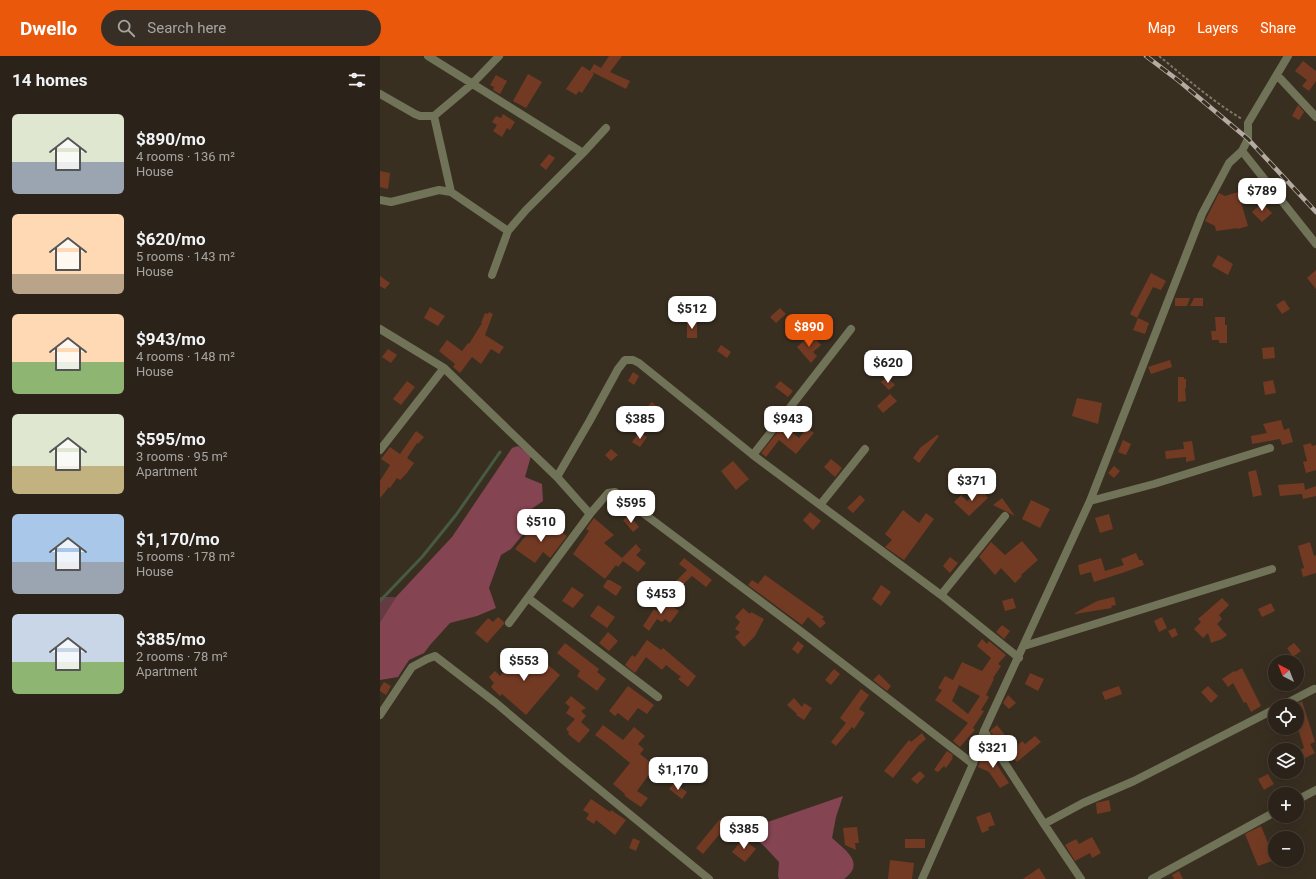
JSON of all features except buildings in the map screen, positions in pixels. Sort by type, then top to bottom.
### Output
[{"type":"street","points":[[428,56],[583,153]]},
{"type":"street","points":[[380,94],[415,114],[420,116],[434,116],[472,84],[499,56]]},
{"type":"street","points":[[922,879],[973,764],[984,731],[1019,658],[1090,501],[1162,321],[1202,214],[1229,162],[1242,151],[1248,139],[1248,123],[1288,56]]},
{"type":"street","points":[[1277,75],[1316,117]]},
{"type":"street","points":[[434,116],[451,192]]},
{"type":"street","points":[[492,274],[508,231],[526,210],[606,128]]},
{"type":"street","points":[[1242,151],[1316,244]]},
{"type":"street","points":[[380,200],[391,202],[440,190],[451,192],[508,231]]},
{"type":"street","points":[[380,329],[444,368],[557,477],[590,514]]},
{"type":"street","points":[[752,456],[851,329]]},
{"type":"street","points":[[557,477],[618,369],[625,360],[633,360],[639,363],[752,456],[941,595],[1019,658]]},
{"type":"street","points":[[380,449],[444,368]]},
{"type":"street","points":[[1090,501],[1154,484],[1270,448]]},
{"type":"street","points":[[820,505],[865,449]]},
{"type":"street","points":[[509,623],[590,514],[608,493],[612,492],[619,495],[973,764]]},
{"type":"street","points":[[941,595],[1006,516]]},
{"type":"street","points":[[1024,646],[1272,569]]},
{"type":"street","points":[[528,598],[658,697]]},
{"type":"street","points":[[380,714],[412,667],[435,656],[496,703],[709,879]]},
{"type":"street","points":[[1295,699],[1314,690]]},
{"type":"street","points":[[1044,824],[1084,803],[1134,781],[1268,713]]},
{"type":"street","points":[[984,731],[1081,879]]},
{"type":"street","points":[[1304,796],[1316,790]]},
{"type":"street","points":[[1152,879],[1268,816]]},
{"type":"path","points":[[1159,56],[1228,111],[1248,123]]},
{"type":"shaded area","points":[[518,446],[531,456],[525,477],[542,484],[543,501],[520,517],[529,527],[511,549],[501,555],[489,588],[496,608],[477,616],[450,623],[424,653],[409,660],[398,677],[380,680],[380,622],[396,597],[452,537],[512,448]]},
{"type":"shaded area","points":[[380,597],[396,597],[380,622]]},
{"type":"shaded area","points":[[843,796],[836,817],[832,838],[851,857],[853,868],[850,873],[844,879],[779,879],[779,862],[764,846],[745,830]]},
{"type":"waterway","points":[[380,601],[422,557],[456,515],[500,452]]},
{"type":"railway","points":[[1146,56],[1179,81],[1248,139],[1316,212]]}]
